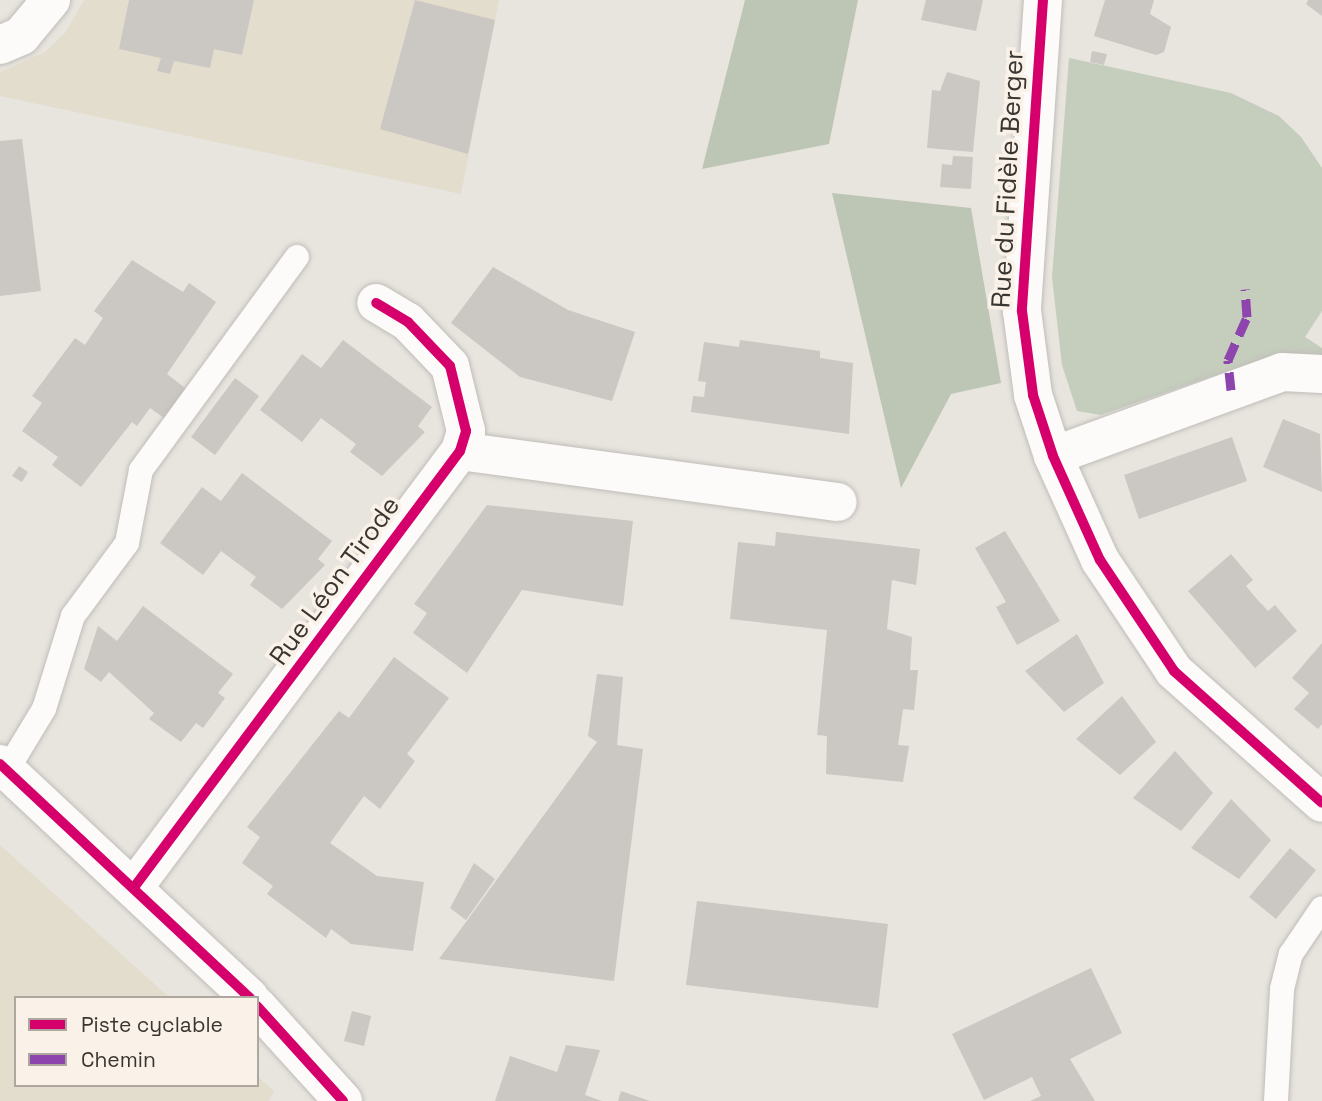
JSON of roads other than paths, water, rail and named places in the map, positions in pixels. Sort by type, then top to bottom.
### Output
[{"type":"street","points":[[0,45],[21,36],[51,0]]},
{"type":"street","name":"Rue du Fidèle Berger","points":[[1043,0],[1022,311],[1033,395],[1053,456],[1100,559],[1174,671],[1322,803]]},
{"type":"street","points":[[376,303],[408,322],[450,366],[466,432],[460,451],[838,502]]},
{"type":"street","points":[[1053,456],[1282,372],[1322,374]]},
{"type":"street","name":"Rue Léon Tirode","points":[[135,887],[460,451]]},
{"type":"street","points":[[4,767],[135,887],[248,996]]},
{"type":"street","points":[[259,1008],[343,1101]]},
{"type":"lane","points":[[4,767],[44,709],[74,616],[127,543],[141,470],[297,257]]},
{"type":"lane","points":[[1276,1101],[1282,989],[1292,954],[1322,908]]}]
